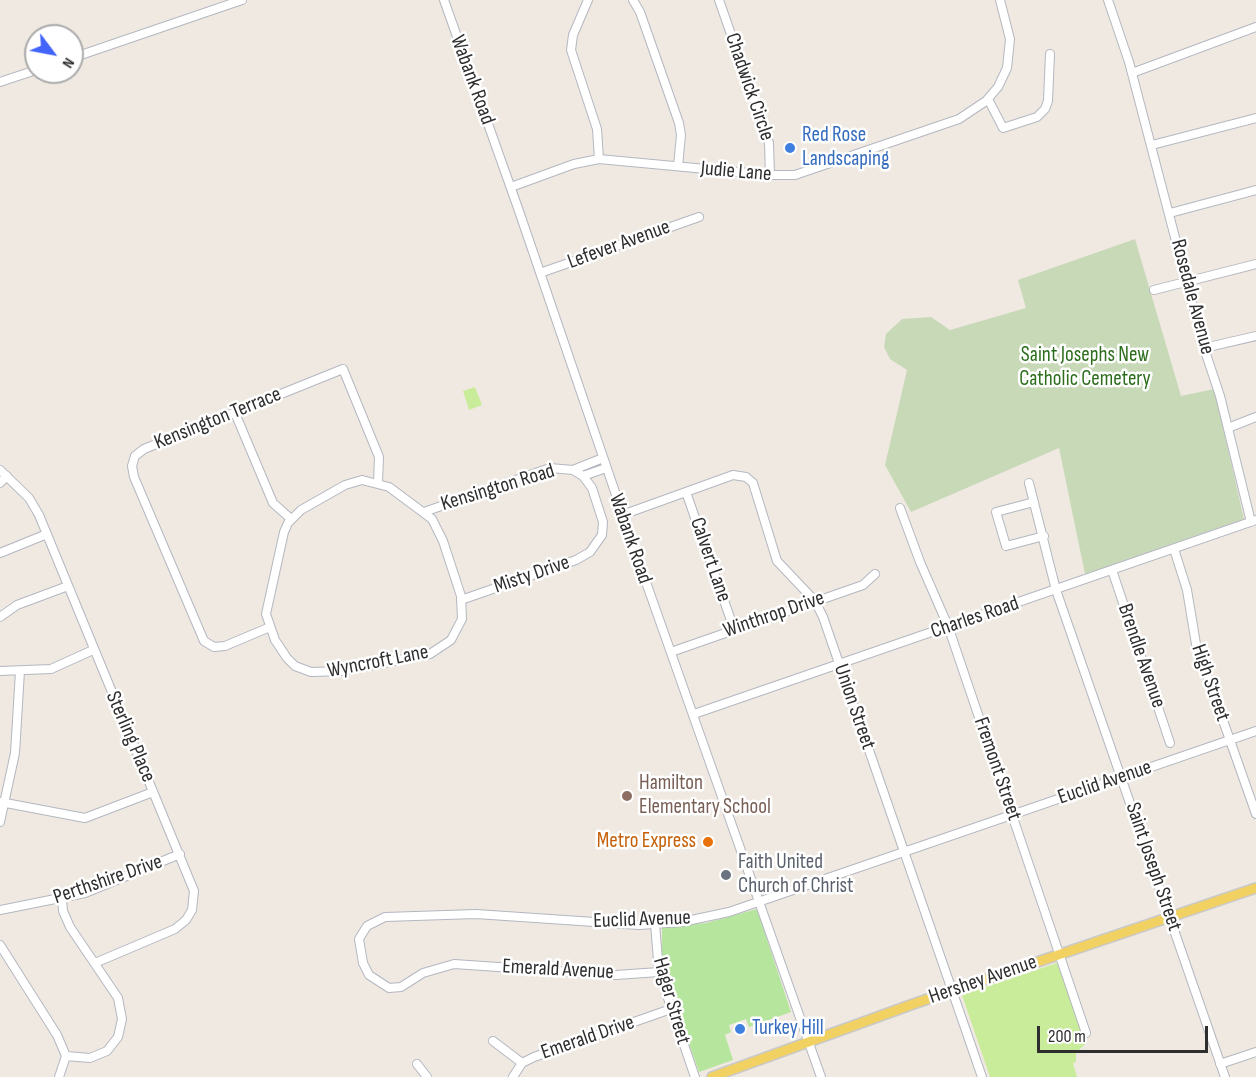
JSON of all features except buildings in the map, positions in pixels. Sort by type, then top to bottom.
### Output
[{"type":"main road","name":"Hershey Avenue","points":[[712,1077],[809,1040],[1256,888]]},
{"type":"street","points":[[84,54],[242,0]]},
{"type":"street","name":"Wabank Road","points":[[444,0],[511,187],[622,515],[821,1077]]},
{"type":"street","points":[[588,0],[573,34],[571,50],[595,122],[598,159]]},
{"type":"street","points":[[633,0],[640,12],[679,123],[681,135],[678,166]]},
{"type":"street","name":"Chadwick Circle","points":[[719,0],[769,142],[770,176]]},
{"type":"street","name":"Judie Lane","points":[[511,187],[574,164],[598,159],[770,176],[795,175],[813,171],[959,119],[988,99],[1004,76],[1010,51],[1010,31],[1000,0]]},
{"type":"street","name":"Rosedale Avenue","points":[[1108,0],[1132,73],[1204,348],[1253,521]]},
{"type":"street","points":[[1132,73],[1256,27]]},
{"type":"street","points":[[988,99],[1003,128],[1037,117],[1045,109],[1048,101],[1050,54]]},
{"type":"street","points":[[0,82],[24,74]]},
{"type":"street","points":[[1152,145],[1256,118]]},
{"type":"street","points":[[1170,213],[1256,190]]},
{"type":"street","name":"Lefever Avenue","points":[[540,273],[699,217]]},
{"type":"street","points":[[1154,290],[1256,264]]},
{"type":"street","points":[[1204,348],[1256,336]]},
{"type":"street","name":"Kensington Terrace","points":[[270,627],[225,646],[214,647],[204,641],[132,471],[135,456],[144,449],[343,369],[379,457],[378,482]]},
{"type":"street","points":[[235,413],[273,502],[291,519],[301,510],[345,486],[362,480],[378,482]]},
{"type":"street","points":[[1228,428],[1256,417]]},
{"type":"street","name":"Kensington Road","points":[[573,470],[603,458]]},
{"type":"street","name":"Kensington Road","points":[[424,512],[550,468],[573,470],[583,476],[606,468]]},
{"type":"street","name":"Sterling Place","points":[[0,470],[34,506],[47,534],[194,891],[192,910],[186,920],[175,929],[95,963]]},
{"type":"street","name":"Union Street","points":[[622,515],[733,475],[741,475],[750,479],[755,487],[777,561],[815,601],[982,1077]]},
{"type":"street","points":[[0,483],[7,476]]},
{"type":"street","name":"Misty Drive","points":[[461,600],[576,560],[590,552],[602,534],[603,522],[592,488],[583,476]]},
{"type":"street","name":"Wyncroft Lane","points":[[291,519],[284,532],[266,608],[270,627],[281,650],[290,662],[311,672],[326,674],[436,652],[451,640],[459,627],[463,611],[443,541],[432,519],[378,482]]},
{"type":"street","name":"Saint Joseph Street","points":[[1029,483],[1056,590],[1225,1077]]},
{"type":"street","name":"Calvert Lane","points":[[686,492],[734,629]]},
{"type":"street","points":[[1034,502],[996,513],[1005,546],[1044,537]]},
{"type":"street","name":"Fremont Street","points":[[900,508],[948,626],[1061,953],[1086,1033]]},
{"type":"street","name":"Charles Road","points":[[694,714],[1253,521]]},
{"type":"street","points":[[0,553],[47,534]]},
{"type":"street","name":"High Street","points":[[1174,549],[1187,590],[1196,644],[1256,814]]},
{"type":"street","name":"Brendle Avenue","points":[[1112,570],[1170,742]]},
{"type":"street","name":"Winthrop Drive","points":[[670,652],[863,585],[874,574]]},
{"type":"street","points":[[0,617],[17,605],[68,586]]},
{"type":"street","points":[[0,671],[51,669],[93,650]]},
{"type":"street","points":[[0,822],[2,802],[15,753],[20,671]]},
{"type":"street","name":"Euclid Avenue","points":[[457,964],[423,973],[401,987],[389,988],[369,975],[363,963],[359,939],[373,921],[393,916],[476,914],[622,925],[655,924],[701,918],[760,902],[1256,731]]},
{"type":"street","points":[[2,802],[85,818],[153,792]]},
{"type":"street","name":"Perthshire Drive","points":[[0,910],[62,899],[103,886],[180,854]]},
{"type":"street","points":[[62,899],[63,911],[70,927],[121,1006],[121,1032],[110,1048],[90,1058],[66,1056]]},
{"type":"street","name":"Hager Street","points":[[655,924],[659,972],[695,1077]]},
{"type":"street","points":[[0,945],[57,1035],[66,1056],[60,1077]]},
{"type":"street","name":"Emerald Avenue","points":[[457,964],[616,975],[659,972]]},
{"type":"street","name":"Emerald Drive","points":[[513,1077],[522,1063],[534,1057],[671,1009]]},
{"type":"street","points":[[493,1041],[522,1063]]},
{"type":"street","points":[[1220,1064],[1256,1052]]},
{"type":"street","points":[[417,1064],[427,1077]]},
{"type":"green space","name":"Saint Josephs New Catholic Cemetery","points":[[1135,239],[1181,396],[1214,389],[1244,519],[1085,574],[1059,448],[911,512],[885,465],[907,370],[890,359],[884,347],[886,334],[902,319],[931,317],[950,330],[1026,308],[1018,280]]},
{"type":"green space","points":[[475,387],[482,405],[469,410],[463,391]]},
{"type":"green space","points":[[757,909],[791,1012],[749,1027],[746,1019],[729,1025],[731,1032],[725,1035],[733,1060],[699,1072],[667,981],[662,954],[662,928],[706,923]]},
{"type":"green space","points":[[1057,963],[1086,1043],[1076,1053],[1076,1062],[1073,1063],[1077,1077],[990,1077],[962,995]]},
{"type":"place","name":"Red Rose Landscaping","points":[[790,148]]},
{"type":"place","name":"Hamilton Elementary School","points":[[627,796]]},
{"type":"place","name":"Metro Express","points":[[708,842]]},
{"type":"place","name":"Faith United Church of Christ","points":[[726,875]]},
{"type":"place","name":"Turkey Hill","points":[[740,1029]]}]
